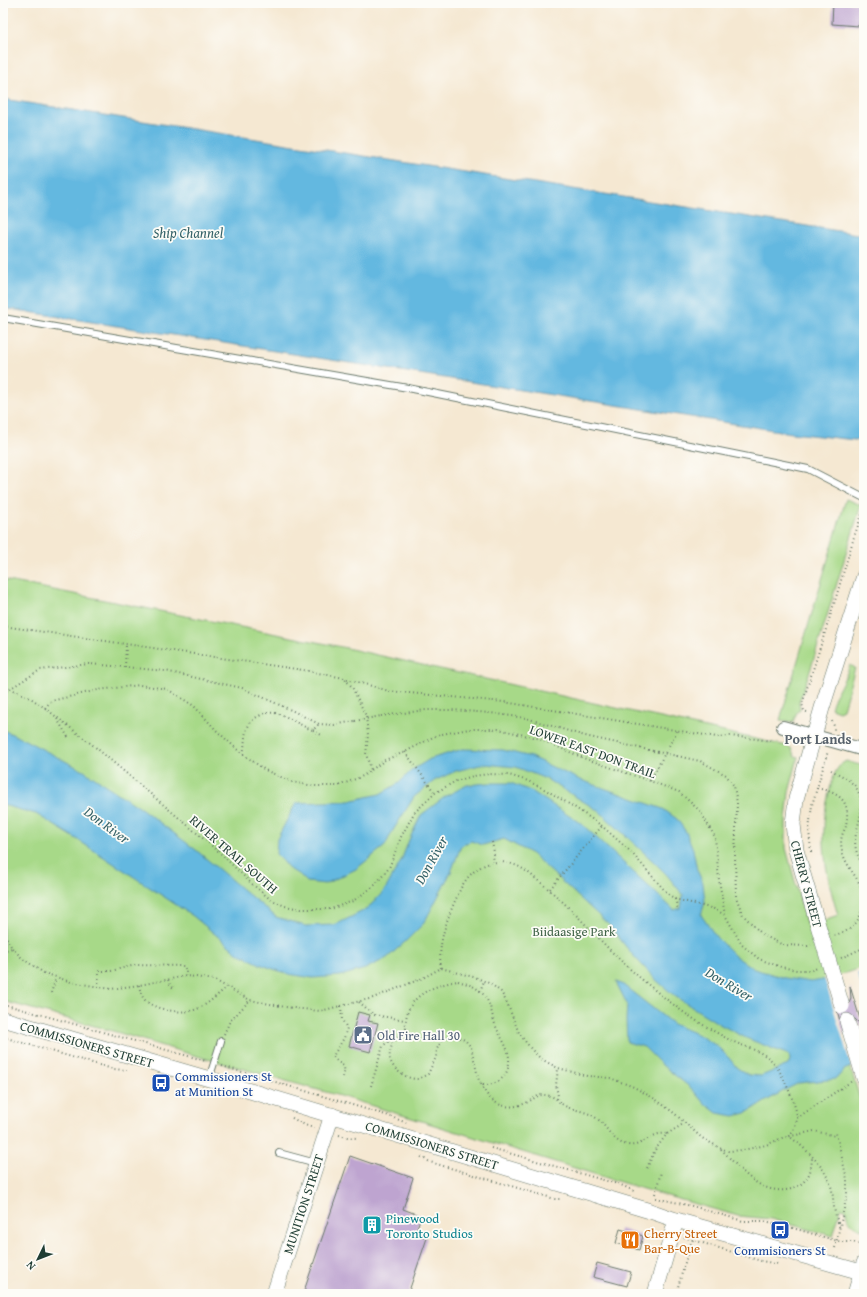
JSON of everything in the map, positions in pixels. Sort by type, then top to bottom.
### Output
[{"type":"street","name":"CHERRY STREET","points":[[842,1006],[796,850],[793,824],[796,799],[814,736],[864,576]]},
{"type":"street","points":[[782,727],[864,750]]},
{"type":"street","name":"COMMISSIONERS STREET","points":[[3,1019],[332,1115],[676,1220],[863,1267]]},
{"type":"street","points":[[847,1021],[861,1079]]},
{"type":"street","name":"MUNITION STREET","points":[[274,1294],[332,1115]]},
{"type":"street","points":[[655,1294],[676,1220]]},
{"type":"street","points":[[855,1294],[863,1267]]},
{"type":"lane","points":[[3,318],[408,388],[808,469],[864,498]]},
{"type":"lane","points":[[209,1079],[215,1064],[221,1041]]},
{"type":"lane","points":[[279,1152],[316,1163]]},
{"type":"path","points":[[803,708],[802,704],[864,509]]},
{"type":"path","points":[[3,626],[303,670],[344,678],[389,691],[504,702],[677,731],[773,741]]},
{"type":"path","points":[[125,667],[126,645]]},
{"type":"path","name":"LOWER EAST DON TRAIL","points":[[3,693],[40,670],[89,664],[125,667],[165,671],[242,688],[319,724],[334,725],[380,716],[426,710],[452,710],[497,714],[526,718],[585,736],[677,756]]},
{"type":"path","points":[[344,678],[352,686],[366,716],[368,735],[366,754],[371,770]]},
{"type":"path","points":[[3,685],[32,699],[45,708]]},
{"type":"path","name":"LOWER EAST DON TRAIL","points":[[45,708],[52,701],[98,690],[140,685],[166,689],[194,706],[217,731],[243,754],[265,770],[292,782],[314,786],[338,786],[362,776],[385,760],[405,752],[437,735],[469,729],[498,729],[537,738],[586,760],[679,792],[700,811],[715,837],[719,880],[725,915],[742,945],[759,959],[781,967],[797,970],[813,970],[820,967]]},
{"type":"path","name":"RIVER TRAIL SOUTH","points":[[45,708],[94,746],[218,851],[270,899],[285,906],[301,909],[331,909],[353,901],[374,886],[389,868],[400,837],[414,813],[434,792],[456,781],[473,776],[489,774],[509,775],[528,781],[546,790],[602,826],[630,851],[668,894],[675,899],[714,909],[725,915]]},
{"type":"path","points":[[243,754],[247,728],[254,719],[262,714],[273,712],[283,715],[323,736]]},
{"type":"path","points":[[55,717],[68,737]]},
{"type":"path","points":[[827,718],[832,721],[834,732]]},
{"type":"path","points":[[313,730],[319,724]]},
{"type":"path","points":[[650,781],[677,731]]},
{"type":"path","points":[[405,752],[434,792]]},
{"type":"path","points":[[811,852],[809,830],[812,805],[826,760]]},
{"type":"path","points":[[831,770],[852,783],[857,789],[862,803],[862,820],[856,834],[856,844],[858,858],[864,866]]},
{"type":"path","points":[[550,890],[602,826]]},
{"type":"path","points":[[492,842],[494,852],[493,862]]},
{"type":"path","points":[[441,968],[439,957],[440,946],[451,910],[462,886],[476,869],[493,862],[508,863],[523,869],[550,890],[592,930],[616,956],[679,1010],[728,1039],[760,1052],[768,1057],[777,1066],[790,1094],[797,1118],[794,1129],[789,1136]]},
{"type":"path","points":[[675,899],[678,909]]},
{"type":"path","points":[[3,931],[12,948],[23,959],[44,973],[71,982],[111,989],[186,976],[196,976],[214,980],[250,1000],[285,1007],[320,1011],[373,998],[400,988],[441,968],[484,981],[491,984],[501,992],[519,1033],[531,1049],[542,1059],[558,1068],[587,1076],[610,1078],[634,1087],[655,1099],[702,1138],[720,1148],[728,1151],[743,1150],[766,1145],[789,1136],[814,1131],[836,1134],[847,1179],[847,1195],[835,1248]]},
{"type":"path","points":[[840,958],[861,949],[864,946]]},
{"type":"path","points":[[3,951],[12,948]]},
{"type":"path","points":[[98,987],[99,971],[111,971],[135,964],[184,966],[186,976]]},
{"type":"path","points":[[51,993],[56,978]]},
{"type":"path","points":[[168,980],[174,989]]},
{"type":"path","points":[[411,1039],[406,1028],[405,1020],[414,1001],[426,991],[443,984],[458,981],[472,985],[484,995],[491,1007],[496,1026],[508,1050],[509,1063],[504,1077],[498,1082],[483,1085],[479,1081]]},
{"type":"path","points":[[480,991],[484,981]]},
{"type":"path","points":[[139,985],[141,995],[148,1003],[157,1008],[176,1011],[194,1010],[208,1003],[227,987]]},
{"type":"path","points":[[221,1041],[230,1021],[250,1000]]},
{"type":"path","points":[[359,1002],[374,1015],[405,1020]]},
{"type":"path","points":[[3,1004],[215,1064],[389,1116],[408,1124]]},
{"type":"path","points":[[341,1006],[342,1020],[347,1028],[344,1038],[333,1056],[334,1059],[343,1065],[345,1070],[343,1077]]},
{"type":"path","points":[[406,1028],[393,1042],[390,1052],[390,1059],[399,1073],[414,1079],[418,1079],[428,1074],[442,1040],[448,1037],[456,1036],[465,1040],[471,1048],[479,1081],[485,1093],[498,1105],[518,1106],[542,1094],[557,1099],[562,1105],[576,1111],[586,1112],[595,1116],[604,1124],[612,1137],[623,1144],[630,1146],[636,1145],[660,1132],[667,1134]]},
{"type":"path","points":[[408,1033],[426,1040],[437,1038],[442,1040]]},
{"type":"path","points":[[371,1086],[383,1046],[391,1039],[401,1035]]},
{"type":"path","points":[[557,1099],[558,1096],[556,1085],[558,1068]]},
{"type":"path","points":[[797,1118],[851,1081],[861,1079]]},
{"type":"path","points":[[647,1168],[655,1150],[667,1134],[684,1123]]},
{"type":"path","points":[[789,1136],[822,1167],[828,1177],[834,1209],[840,1229]]},
{"type":"path","points":[[488,1148],[621,1184],[636,1192]]},
{"type":"path","points":[[720,1148],[746,1175],[758,1184],[771,1189],[784,1191],[800,1185],[806,1178],[809,1174],[812,1157]]},
{"type":"path","points":[[655,1194],[661,1172]]},
{"type":"path","points":[[654,1197],[743,1220],[763,1221],[779,1224],[864,1246]]},
{"type":"path","points":[[676,1294],[693,1240]]},
{"type":"green space","points":[[846,499],[861,505],[811,668],[799,702],[800,710],[797,712],[793,722],[780,720]]},
{"type":"green space","name":"Biidaasige Park","points":[[3,580],[337,646],[787,746],[791,748],[795,757],[798,758],[789,792],[786,820],[786,848],[807,926],[838,915],[833,900],[827,868],[824,837],[826,805],[833,776],[839,766],[846,761],[864,766],[864,967],[824,981],[864,1112],[864,1219],[862,1229],[850,1222],[846,1209],[841,1208],[833,1236],[771,1219],[738,1216],[643,1189],[340,1096],[3,1001]]},
{"type":"green space","points":[[850,665],[855,668],[843,709],[839,711],[831,708]]},
{"type":"water","name":"Ship Channel","points":[[3,99],[864,235],[864,441],[792,433],[3,308]]},
{"type":"water","name":"Don River","points":[[3,730],[84,771],[142,809],[196,850],[276,917],[305,926],[335,925],[367,909],[385,890],[401,861],[421,815],[446,796],[467,785],[488,783],[511,783],[533,792],[583,825],[674,910],[681,908],[683,895],[667,875],[599,811],[546,779],[516,767],[484,764],[456,771],[434,781],[414,797],[385,846],[356,869],[325,884],[307,882],[299,874],[290,870],[276,854],[277,839],[296,803],[349,801],[380,794],[399,783],[412,770],[430,759],[463,749],[503,750],[531,757],[578,779],[663,809],[677,819],[686,832],[693,849],[697,870],[703,883],[705,902],[701,915],[717,938],[735,956],[754,969],[785,978],[811,982],[857,974],[864,971],[864,1061],[844,1070],[836,1079],[799,1083],[746,1113],[734,1116],[717,1113],[703,1102],[691,1088],[662,1065],[644,1047],[627,1042],[627,1004],[616,982],[622,984],[673,1024],[699,1035],[717,1046],[737,1068],[749,1075],[761,1076],[788,1065],[790,1060],[789,1055],[746,1038],[721,1025],[676,997],[656,980],[631,953],[609,925],[532,854],[504,839],[483,845],[471,841],[461,846],[451,872],[424,923],[387,958],[365,969],[340,976],[313,978],[288,974],[262,965],[238,953],[193,916],[75,838],[36,814],[3,805]]},
{"type":"pier","points":[[864,969],[864,971],[857,974],[864,993],[864,1063],[852,1069],[824,977],[856,972]]},
{"type":"building","points":[[833,3],[861,3],[859,26],[832,24]]},
{"type":"building","points":[[850,986],[864,1032],[859,1023],[855,1019],[851,1018],[844,1035],[832,993],[848,1005],[851,999]]},
{"type":"building","name":"Old Fire Hall 30","points":[[358,1012],[370,1015],[368,1021],[378,1023],[370,1052],[349,1046]]},
{"type":"building","name":"Pinewood Toronto Studios","points":[[350,1156],[413,1178],[403,1209],[421,1216],[415,1234],[427,1238],[408,1294],[303,1294]]},
{"type":"building","name":"Cherry Street Bar-B-Que","points":[[620,1229],[643,1236],[639,1250],[616,1243]]},
{"type":"building","points":[[597,1263],[631,1272],[627,1286],[593,1277]]},
{"type":"place","name":"Old Fire Hall 30","points":[[363,1035]]},
{"type":"place","name":"Commissioners St at Munition St","points":[[161,1083]]},
{"type":"place","name":"Pinewood Toronto Studios","points":[[372,1225]]},
{"type":"place","name":"Commisioners St","points":[[780,1230]]},
{"type":"place","name":"Cherry Street Bar-B-Que","points":[[630,1240]]},
{"type":"district","name":"Port Lands","points":[[818,739]]}]
